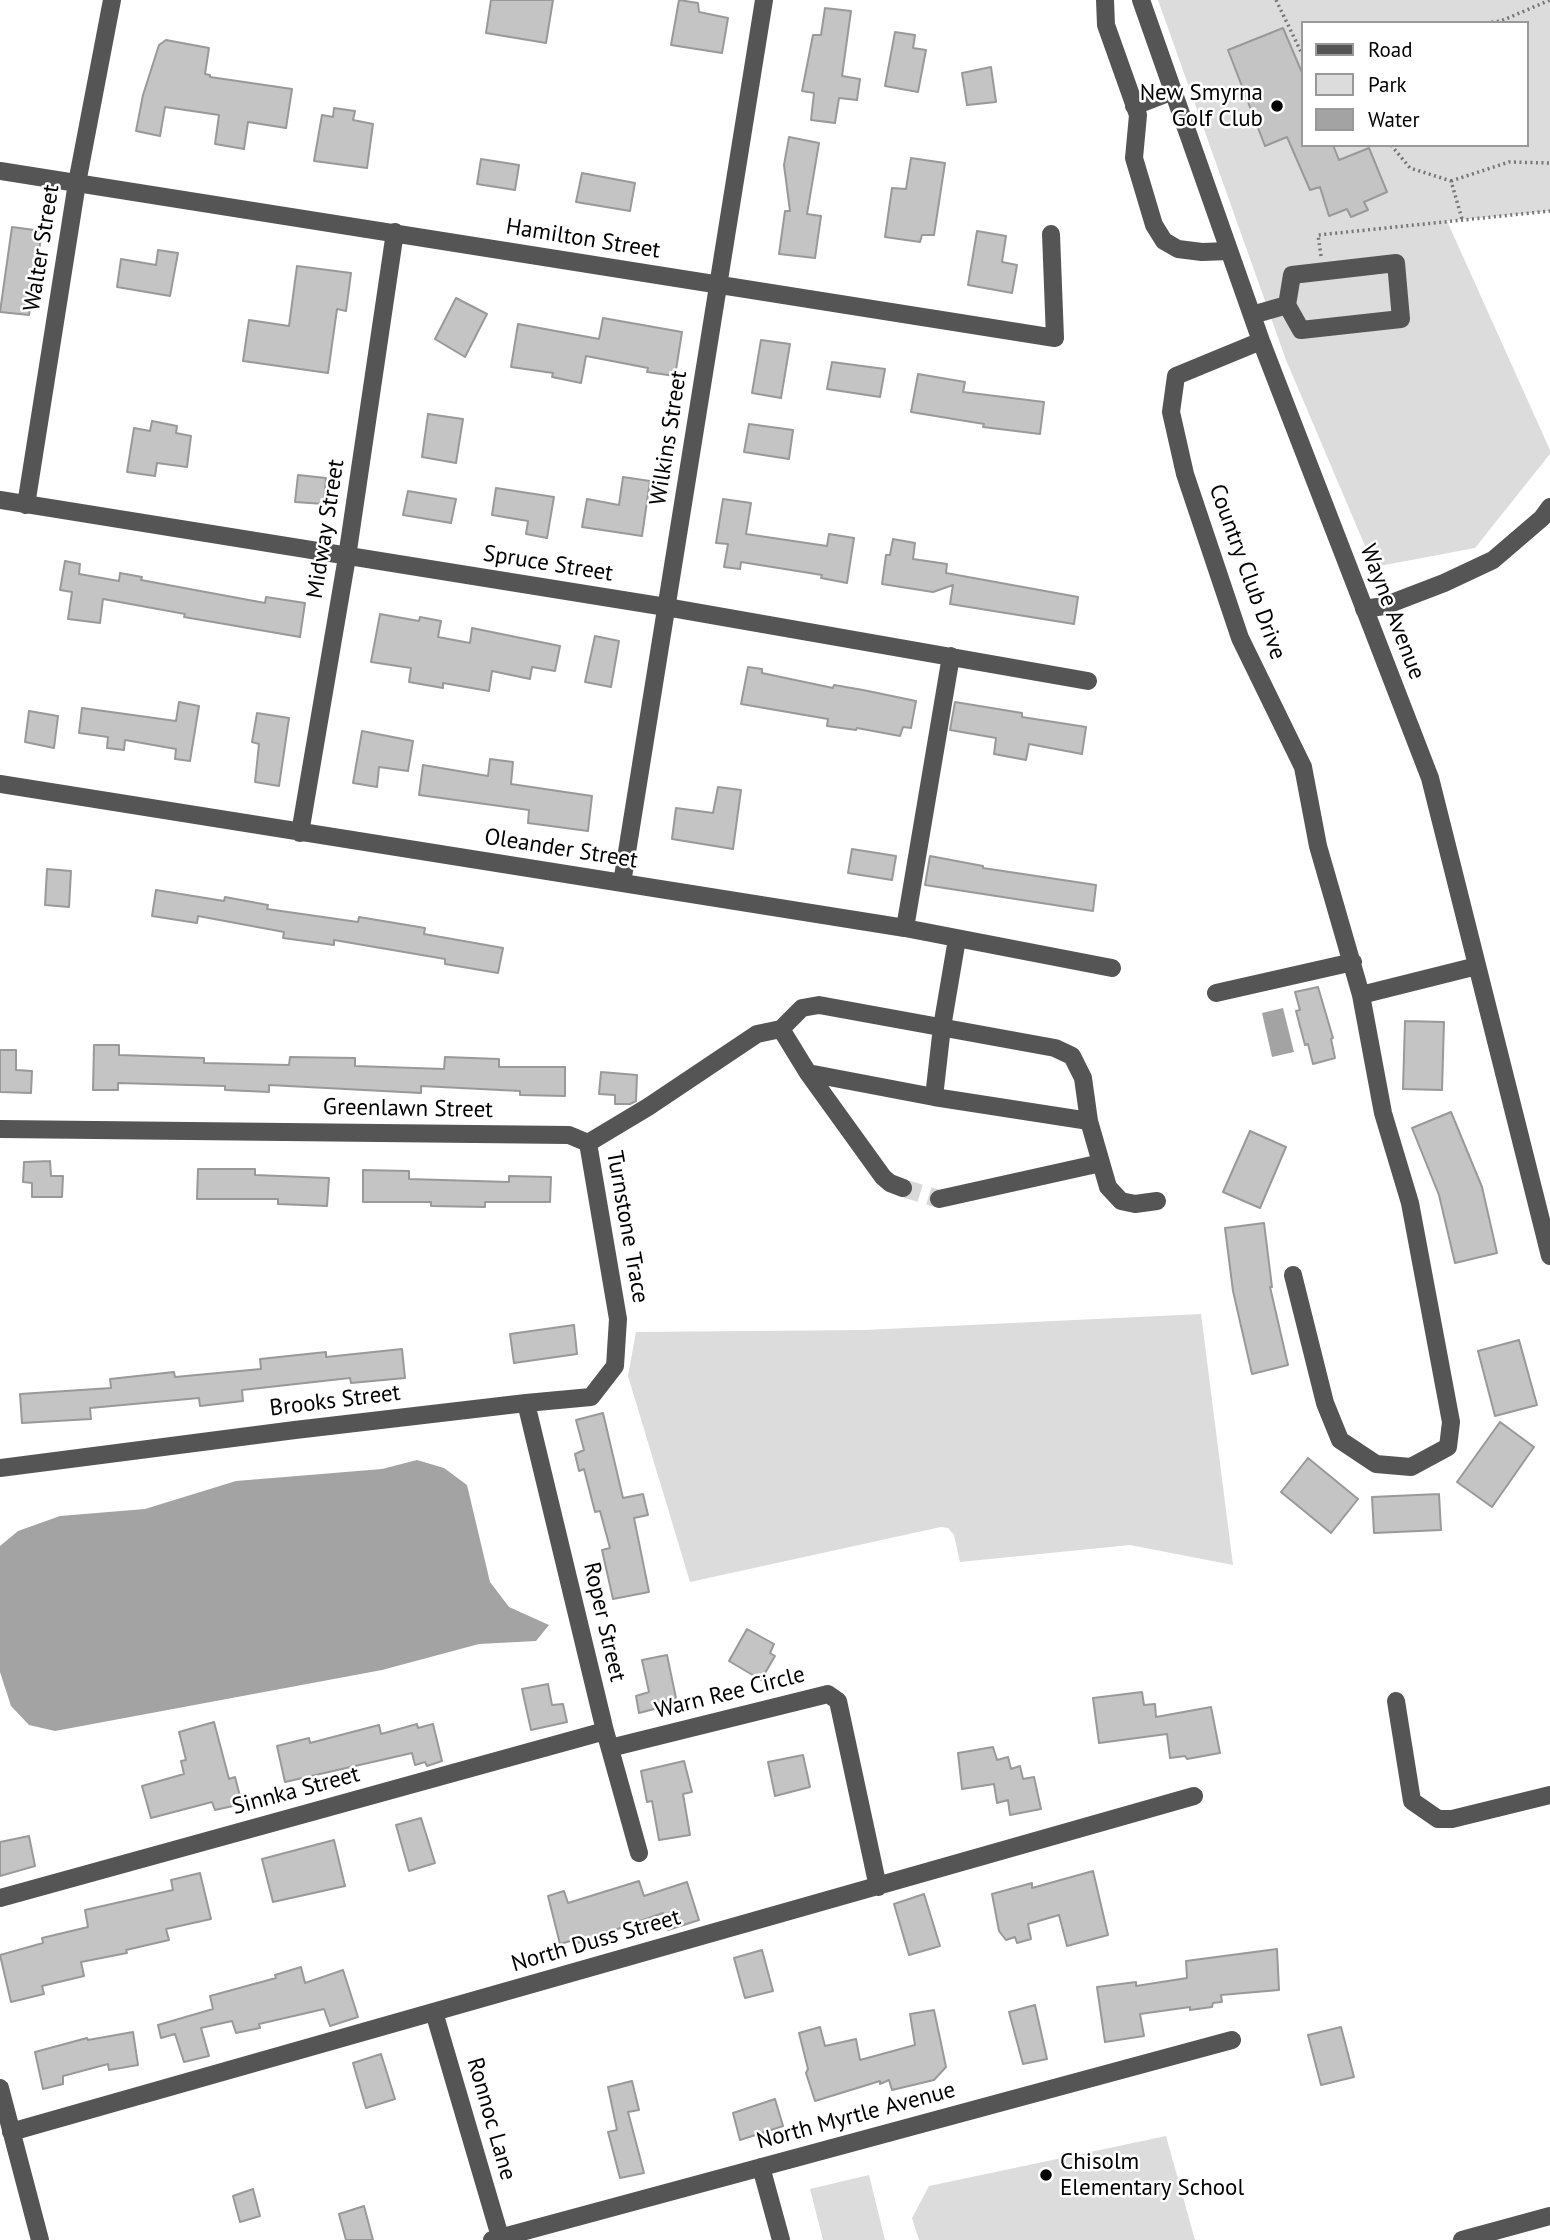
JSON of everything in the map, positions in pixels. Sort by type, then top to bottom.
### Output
[{"type":"street","name":"Walter Street","points":[[26,505],[77,183],[112,0]]},
{"type":"street","name":"Wilkins Street","points":[[622,883],[764,0]]},
{"type":"street","points":[[1105,0],[1106,25],[1138,115],[1134,158],[1154,225],[1164,241],[1178,249],[1202,253],[1229,251]]},
{"type":"street","name":"Wayne Avenue","points":[[1141,0],[1261,341],[1430,778],[1477,966],[1542,1195],[1550,1256]]},
{"type":"street","points":[[1135,106],[1173,91]]},
{"type":"street","name":"Hamilton Street","points":[[0,171],[1055,338],[1051,234]]},
{"type":"street","name":"Midway Street","points":[[300,832],[347,557],[396,232]]},
{"type":"street","points":[[1396,263],[1401,319],[1301,330],[1287,305],[1292,275],[1396,263]]},
{"type":"street","points":[[1252,315],[1287,305]]},
{"type":"street","name":"Country Club Drive","points":[[1261,341],[1176,376],[1171,412],[1185,474],[1240,638],[1303,767],[1318,846],[1362,995],[1383,1114],[1410,1203],[1451,1422],[1448,1447],[1411,1466],[1376,1464],[1339,1440],[1325,1403],[1293,1275]]},
{"type":"street","name":"Spruce Street","points":[[0,500],[666,607],[1088,681]]},
{"type":"street","points":[[1364,609],[1384,606],[1444,583],[1493,560],[1542,518],[1550,507]]},
{"type":"street","points":[[905,929],[951,656]]},
{"type":"street","name":"Oleander Street","points":[[0,784],[905,929],[1112,968]]},
{"type":"street","points":[[934,1097],[942,1027],[957,939]]},
{"type":"street","points":[[1216,992],[1353,962]]},
{"type":"street","points":[[1362,995],[1477,966]]},
{"type":"street","points":[[588,1143],[648,1107],[757,1034],[781,1029],[803,1007],[819,1005],[1055,1048],[1072,1056],[1083,1078],[1089,1121],[1108,1187],[1121,1201],[1135,1204],[1157,1201]]},
{"type":"street","points":[[781,1029],[808,1073],[883,1177],[890,1184],[903,1188]]},
{"type":"street","points":[[808,1073],[934,1097],[1089,1121]]},
{"type":"street","name":"Greenlawn Street","points":[[0,1129],[569,1135],[588,1143]]},
{"type":"street","name":"Turnstone Trace","points":[[588,1143],[618,1319]]},
{"type":"street","points":[[939,1199],[1101,1163]]},
{"type":"street","name":"Brooks Street","points":[[0,1468],[526,1402],[591,1397],[615,1366],[618,1319]]},
{"type":"street","name":"Roper Street","points":[[526,1402],[607,1740],[639,1853]]},
{"type":"street","name":"Warn Ree Circle","points":[[607,1740],[828,1694],[838,1701],[878,1887]]},
{"type":"street","points":[[1396,1701],[1412,1801],[1438,1819],[1452,1819],[1550,1796]]},
{"type":"street","name":"Sinnka Street","points":[[0,1898],[607,1740]]},
{"type":"street","name":"North Duss Street","points":[[11,2132],[1194,1796]]},
{"type":"street","name":"Ronnoc Lane","points":[[434,2012],[498,2239]]},
{"type":"street","name":"North Myrtle Avenue","points":[[498,2239],[1232,2040]]},
{"type":"street","points":[[0,2088],[4,2114],[40,2240]]},
{"type":"street","points":[[761,2167],[780,2240]]},
{"type":"street","points":[[1462,2240],[1550,2216]]},
{"type":"path","points":[[1276,0],[1302,55]]},
{"type":"path","points":[[1502,21],[1550,0]]},
{"type":"path","points":[[1393,147],[1410,169],[1451,181],[1509,162],[1550,163]]},
{"type":"path","points":[[1451,181],[1462,219]]},
{"type":"path","points":[[1322,272],[1318,235],[1550,211]]},
{"type":"green space","name":"New Smyrna Golf Club","points":[[1158,0],[1550,0],[1550,211],[1447,221],[1550,454],[1475,548],[1374,567],[1286,360]]},
{"type":"green space","points":[[1201,1314],[1233,1565],[1130,1545],[960,1562],[954,1535],[948,1528],[941,1527],[690,1582],[628,1376],[636,1332],[865,1330]]},
{"type":"green space","points":[[1166,2136],[1195,2240],[919,2240],[912,2218],[929,2186]]},
{"type":"green space","points":[[869,2175],[885,2240],[823,2240],[810,2189]]},
{"type":"water","points":[[1283,1008],[1294,1052],[1272,1057],[1262,1013]]},
{"type":"water","points":[[417,1460],[444,1468],[467,1485],[490,1582],[509,1607],[549,1625],[536,1641],[479,1644],[382,1670],[55,1731],[29,1725],[11,1706],[0,1672],[0,1546],[18,1531],[60,1516],[145,1509],[236,1481],[382,1469]]},
{"type":"building","points":[[491,0],[553,0],[546,43],[486,33]]},
{"type":"building","points":[[679,0],[698,3],[699,12],[728,18],[722,53],[671,45]]},
{"type":"building","points":[[825,8],[851,11],[842,76],[860,79],[857,100],[839,98],[835,123],[811,120],[814,93],[802,91],[813,35],[821,35]]},
{"type":"building","name":"New Smyrna Golf Club","points":[[1283,28],[1302,73],[1302,147],[1334,147],[1339,160],[1369,148],[1387,192],[1364,202],[1368,210],[1351,217],[1347,209],[1329,216],[1320,187],[1310,190],[1287,137],[1265,146],[1228,50]]},
{"type":"building","points":[[895,32],[915,35],[913,48],[926,50],[918,92],[885,86]]},
{"type":"building","points":[[166,40],[209,48],[205,74],[210,77],[292,89],[286,128],[248,122],[244,149],[215,144],[219,115],[165,107],[160,136],[136,131],[143,95],[159,45]]},
{"type":"building","points":[[991,67],[996,102],[967,105],[962,73]]},
{"type":"building","points":[[334,108],[355,111],[353,120],[373,124],[367,168],[314,161],[322,115],[333,117]]},
{"type":"building","points":[[789,137],[819,143],[807,214],[821,216],[815,258],[779,254],[785,211],[790,211],[784,165]]},
{"type":"building","points":[[911,158],[945,163],[934,235],[922,235],[920,242],[885,237],[892,188],[906,189]]},
{"type":"building","points":[[481,159],[519,165],[515,190],[477,184]]},
{"type":"building","points":[[582,173],[635,183],[630,211],[576,202]]},
{"type":"building","points":[[12,227],[42,231],[29,315],[0,312]]},
{"type":"building","points":[[977,231],[1006,236],[1002,262],[1017,265],[1012,293],[968,285]]},
{"type":"building","points":[[158,250],[178,253],[170,296],[117,287],[121,259],[156,265]]},
{"type":"building","points":[[297,266],[351,273],[346,311],[337,309],[328,373],[243,361],[249,320],[289,326]]},
{"type":"building","points":[[456,298],[487,314],[465,357],[435,339]]},
{"type":"building","points":[[603,318],[682,332],[675,376],[647,372],[648,368],[586,356],[581,383],[552,377],[553,373],[511,367],[518,324],[599,339]]},
{"type":"building","points":[[761,340],[790,344],[781,398],[752,393]]},
{"type":"building","points":[[832,362],[885,369],[880,397],[827,389]]},
{"type":"building","points":[[918,374],[965,382],[963,392],[1044,402],[1040,434],[983,427],[984,424],[911,412]]},
{"type":"building","points":[[428,414],[463,419],[456,463],[422,457]]},
{"type":"building","points":[[152,421],[177,426],[176,433],[191,436],[187,467],[157,463],[155,476],[127,472],[134,428],[150,431]]},
{"type":"building","points":[[749,424],[793,430],[789,459],[744,452]]},
{"type":"building","points":[[298,475],[326,478],[324,504],[295,502]]},
{"type":"building","points":[[623,477],[650,481],[642,536],[582,527],[587,499],[619,505]]},
{"type":"building","points":[[496,488],[554,497],[547,538],[526,534],[528,521],[492,515]]},
{"type":"building","points":[[408,491],[456,499],[451,523],[403,515]]},
{"type":"building","points":[[723,499],[751,503],[746,534],[827,546],[829,534],[854,538],[847,583],[821,578],[822,575],[741,562],[740,569],[724,567],[728,544],[716,543]]},
{"type":"building","points":[[893,539],[915,543],[913,559],[947,564],[946,573],[1078,597],[1074,624],[950,604],[953,585],[933,592],[882,584],[886,555],[890,555]]},
{"type":"building","points":[[65,561],[80,564],[79,574],[119,581],[120,573],[142,577],[141,580],[265,603],[266,597],[305,603],[300,637],[184,617],[185,614],[103,599],[100,623],[68,619],[72,592],[60,590]]},
{"type":"building","points":[[380,614],[419,621],[420,617],[441,621],[438,637],[470,643],[472,628],[560,646],[555,671],[532,667],[530,679],[492,671],[489,691],[443,683],[443,688],[409,682],[411,668],[371,662]]},
{"type":"building","points":[[595,636],[619,641],[611,687],[585,682]]},
{"type":"building","points":[[748,667],[762,669],[762,673],[833,688],[834,685],[916,701],[911,728],[903,727],[900,736],[827,726],[828,719],[741,704]]},
{"type":"building","points":[[179,702],[199,706],[190,761],[175,759],[176,749],[125,740],[124,750],[107,748],[108,737],[79,733],[82,708],[176,721]]},
{"type":"building","points":[[955,702],[1022,713],[1022,717],[1086,727],[1082,754],[1029,744],[1026,760],[994,754],[996,738],[950,730]]},
{"type":"building","points":[[29,711],[58,716],[54,748],[25,742]]},
{"type":"building","points":[[257,713],[289,718],[279,786],[255,782],[259,744],[252,742]]},
{"type":"building","points":[[362,731],[413,741],[408,771],[379,767],[377,787],[353,783]]},
{"type":"building","points":[[490,759],[513,762],[511,784],[592,796],[588,831],[528,823],[529,810],[419,795],[423,765],[488,776]]},
{"type":"building","points":[[718,787],[741,790],[733,849],[672,839],[676,808],[713,813]]},
{"type":"building","points":[[852,849],[896,856],[892,880],[848,873]]},
{"type":"building","points":[[930,856],[983,868],[1096,885],[1093,911],[925,885]]},
{"type":"building","points":[[47,869],[71,871],[69,907],[45,905]]},
{"type":"building","points":[[156,890],[224,901],[225,897],[268,905],[267,909],[358,922],[359,917],[425,928],[424,934],[503,948],[498,973],[445,964],[445,959],[334,940],[334,945],[283,938],[284,932],[198,916],[197,923],[152,916]]},
{"type":"building","points":[[1318,987],[1333,1038],[1335,1058],[1313,1064],[1296,1011],[1300,1010],[1295,992]]},
{"type":"building","points":[[1405,1021],[1444,1022],[1442,1090],[1403,1089]]},
{"type":"building","points":[[94,1045],[119,1045],[119,1055],[204,1058],[204,1063],[289,1065],[290,1057],[355,1058],[355,1066],[444,1069],[445,1057],[499,1059],[499,1067],[565,1067],[565,1096],[520,1095],[520,1091],[421,1086],[421,1093],[269,1085],[269,1092],[225,1090],[225,1086],[118,1083],[118,1090],[93,1090]]},
{"type":"building","points":[[0,1050],[16,1050],[16,1070],[32,1071],[31,1093],[0,1092]]},
{"type":"building","points":[[601,1072],[637,1075],[636,1101],[630,1104],[615,1104],[615,1095],[599,1094]]},
{"type":"building","points":[[1451,1112],[1482,1187],[1497,1253],[1455,1263],[1439,1195],[1412,1128]]},
{"type":"building","points":[[1250,1131],[1286,1147],[1260,1208],[1223,1192]]},
{"type":"building","points":[[50,1161],[51,1176],[63,1176],[62,1197],[32,1197],[32,1183],[23,1182],[24,1162]]},
{"type":"building","points":[[198,1169],[255,1169],[255,1175],[329,1178],[327,1206],[278,1204],[278,1199],[197,1199]]},
{"type":"building","points":[[363,1170],[409,1171],[409,1179],[509,1182],[509,1176],[551,1177],[550,1202],[485,1202],[485,1207],[431,1206],[431,1202],[363,1202]]},
{"type":"building","points":[[1264,1223],[1270,1287],[1288,1365],[1252,1374],[1233,1291],[1225,1228]]},
{"type":"building","points":[[574,1325],[577,1354],[514,1363],[510,1334]]},
{"type":"building","points":[[1519,1340],[1537,1405],[1495,1416],[1478,1351]]},
{"type":"building","points":[[402,1349],[405,1378],[351,1383],[350,1378],[242,1390],[243,1401],[200,1406],[199,1398],[90,1408],[91,1419],[22,1423],[20,1394],[111,1388],[110,1379],[174,1372],[175,1377],[261,1369],[260,1359],[326,1352],[326,1357]]},
{"type":"building","points":[[603,1413],[623,1498],[643,1494],[648,1515],[634,1518],[649,1592],[613,1599],[602,1550],[610,1548],[600,1511],[595,1512],[584,1469],[579,1471],[575,1454],[584,1450],[576,1420]]},
{"type":"building","points":[[1500,1422],[1534,1447],[1492,1507],[1457,1482]]},
{"type":"building","points":[[1308,1458],[1358,1499],[1331,1533],[1281,1492]]},
{"type":"building","points":[[1439,1494],[1441,1530],[1374,1533],[1372,1497]]},
{"type":"building","points":[[747,1629],[774,1644],[770,1653],[775,1656],[761,1680],[729,1661]]},
{"type":"building","points":[[667,1655],[677,1703],[639,1713],[636,1696],[649,1692],[642,1660]]},
{"type":"building","points":[[548,1684],[552,1705],[563,1704],[567,1722],[531,1730],[522,1689]]},
{"type":"building","points":[[1142,1692],[1144,1705],[1155,1704],[1156,1717],[1211,1707],[1220,1753],[1187,1759],[1185,1756],[1170,1758],[1167,1734],[1099,1743],[1093,1698]]},
{"type":"building","points":[[214,1722],[229,1779],[235,1777],[242,1804],[215,1810],[212,1802],[151,1818],[142,1786],[184,1774],[181,1761],[186,1760],[179,1732]]},
{"type":"building","points":[[417,1724],[418,1728],[433,1724],[442,1761],[427,1766],[425,1762],[415,1765],[412,1753],[285,1782],[277,1746],[309,1738],[310,1743],[379,1725],[381,1734]]},
{"type":"building","points":[[993,1747],[997,1760],[1008,1757],[1011,1769],[1020,1766],[1023,1779],[1034,1777],[1041,1809],[1010,1815],[1008,1800],[997,1803],[994,1784],[962,1789],[958,1753]]},
{"type":"building","points":[[803,1755],[810,1787],[775,1796],[768,1762]]},
{"type":"building","points":[[684,1761],[692,1792],[683,1794],[690,1835],[659,1840],[652,1801],[647,1802],[641,1771]]},
{"type":"building","points":[[421,1818],[435,1863],[409,1871],[396,1825]]},
{"type":"building","points":[[29,1836],[35,1866],[0,1876],[0,1842]]},
{"type":"building","points":[[334,1840],[345,1886],[273,1902],[262,1859]]},
{"type":"building","points":[[1093,1871],[1108,1935],[1067,1946],[1059,1915],[1028,1924],[1031,1939],[1017,1943],[1015,1937],[1006,1940],[999,1931],[992,1894],[1032,1883],[1032,1888]]},
{"type":"building","points":[[200,1873],[211,1919],[166,1929],[169,1940],[126,1950],[127,1953],[81,1962],[84,1976],[42,1986],[44,1994],[11,2002],[0,1955],[43,1943],[42,1938],[88,1927],[85,1910],[173,1890],[171,1880]]},
{"type":"building","points":[[639,1881],[644,1896],[687,1882],[699,1920],[668,1930],[663,1913],[575,1944],[574,1940],[560,1944],[548,1896],[564,1891],[568,1903]]},
{"type":"building","points":[[924,1894],[940,1946],[909,1955],[894,1904]]},
{"type":"building","points":[[1277,1949],[1279,1990],[1221,1995],[1222,2002],[1213,2003],[1212,2007],[1190,2010],[1190,2007],[1140,2014],[1144,2036],[1105,2042],[1097,1987],[1136,1982],[1136,1986],[1187,1978],[1186,1961]]},
{"type":"building","points":[[762,1950],[773,1991],[745,1998],[734,1958]]},
{"type":"building","points":[[301,1967],[305,1983],[343,1970],[358,2017],[330,2026],[324,2009],[259,2024],[260,2028],[236,2033],[232,2021],[201,2028],[209,2056],[184,2062],[175,2034],[161,2038],[158,2025],[213,2009],[210,1996],[276,1978],[275,1975]]},
{"type":"building","points":[[1035,2005],[1047,2059],[1023,2064],[1009,2012]]},
{"type":"building","points":[[934,2010],[946,2067],[934,2080],[892,2090],[889,2080],[880,2084],[880,2081],[815,2101],[806,2073],[808,2069],[799,2033],[820,2027],[825,2046],[856,2039],[860,2060],[915,2045],[910,2014]]},
{"type":"building","points":[[1341,2027],[1354,2077],[1321,2085],[1308,2035]]},
{"type":"building","points":[[133,2032],[138,2065],[109,2070],[108,2064],[63,2076],[63,2084],[43,2089],[35,2052],[87,2038],[88,2040]]},
{"type":"building","points":[[381,2054],[395,2099],[366,2108],[353,2063]]},
{"type":"building","points":[[632,2081],[639,2110],[628,2112],[644,2173],[620,2178],[608,2132],[617,2130],[608,2087]]},
{"type":"building","points":[[775,2099],[783,2126],[740,2140],[733,2113]]},
{"type":"building","points":[[253,2189],[260,2216],[240,2222],[233,2196]]},
{"type":"building","points":[[364,2206],[373,2240],[346,2240],[339,2214]]},
{"type":"tunnel","points":[[903,1188],[939,1199]]},
{"type":"place","name":"New Smyrna Golf Club","points":[[1277,106]]},
{"type":"place","name":"Chisolm Elementary School","points":[[1046,2175]]}]
